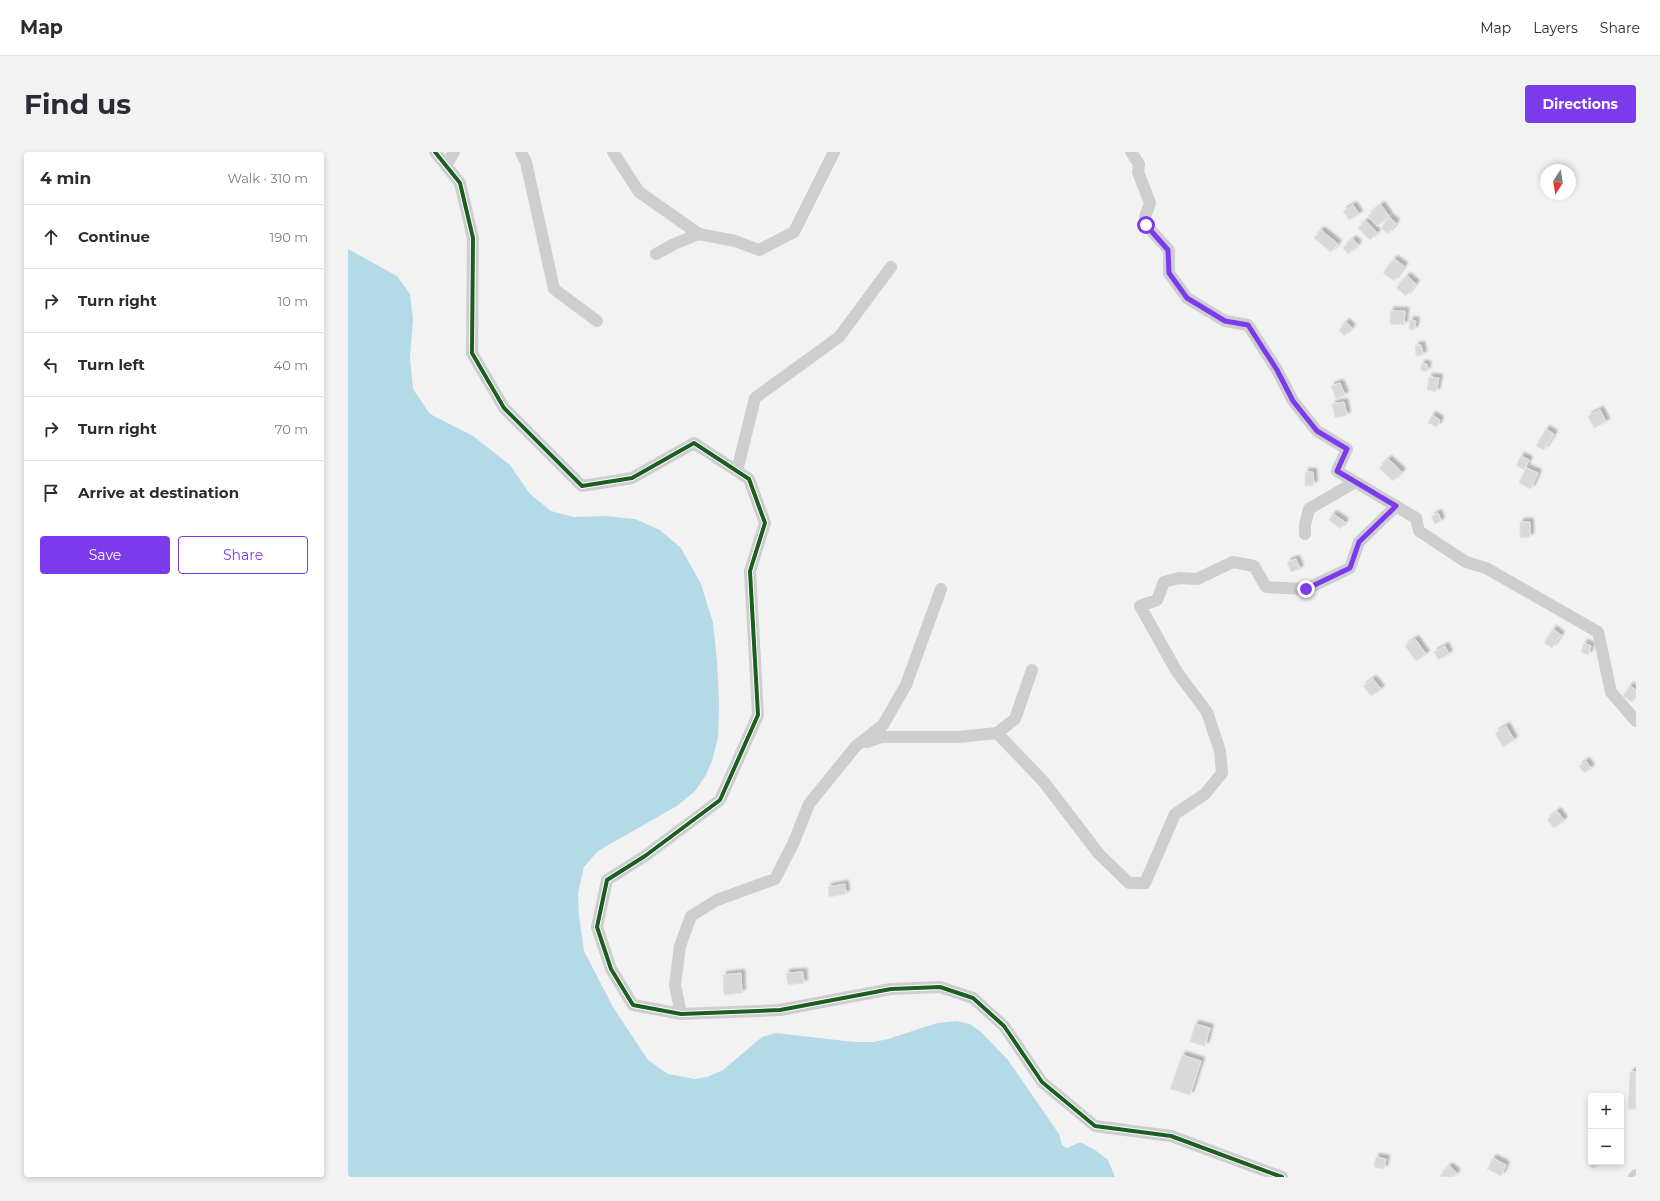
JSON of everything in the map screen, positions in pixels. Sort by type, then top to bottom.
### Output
[{"type":"street","points":[[435,152],[460,183],[473,238],[472,353],[504,408],[582,486],[632,478],[694,443],[749,479],[765,523],[750,571],[758,715],[720,800],[645,856],[607,880],[597,927],[611,969],[633,1005],[680,1014],[780,1010],[890,990],[940,987],[973,998],[1004,1026],[1042,1082],[1095,1126],[1171,1136],[1282,1177]]},
{"type":"street","points":[[446,166],[454,152]]},
{"type":"street","points":[[521,152],[526,162],[554,288],[597,321]]},
{"type":"street","points":[[613,152],[639,192],[699,234],[735,241],[759,250],[794,232],[834,152]]},
{"type":"street","points":[[1131,152],[1139,164],[1138,172],[1150,203],[1145,217],[1146,225],[1168,250],[1169,273],[1187,298],[1225,321],[1248,325],[1277,370],[1293,401],[1317,431],[1347,449],[1337,471],[1416,518],[1420,531],[1466,562],[1486,568],[1598,632],[1611,692],[1636,722]]},
{"type":"street","points":[[656,254],[674,244],[699,234]]},
{"type":"street","points":[[737,471],[755,398],[839,337],[891,267]]},
{"type":"street","points":[[1305,534],[1305,525],[1309,509],[1355,482]]},
{"type":"street","points":[[997,733],[1043,781],[1099,854],[1129,883],[1145,883],[1175,814],[1205,794],[1222,773],[1220,751],[1207,712],[1177,672],[1140,606],[1157,600],[1164,582],[1179,578],[1197,579],[1233,562],[1254,566],[1266,587],[1306,589],[1350,568],[1359,542],[1396,506]]},
{"type":"street","points":[[680,1014],[675,985],[680,946],[691,916],[717,900],[775,879],[793,844],[809,804],[856,746],[883,725],[906,685],[941,589]]},
{"type":"street","points":[[856,746],[880,737],[958,737],[997,733],[1015,719],[1032,670]]},
{"type":"water","points":[[348,249],[397,276],[410,294],[413,320],[410,357],[413,389],[430,414],[473,436],[510,465],[530,494],[551,511],[574,517],[605,516],[635,519],[660,530],[681,548],[701,584],[713,623],[717,661],[719,703],[718,737],[713,758],[706,775],[695,791],[677,806],[598,851],[584,867],[578,893],[579,916],[584,951],[613,1007],[648,1060],[668,1074],[695,1079],[707,1077],[723,1070],[762,1037],[776,1033],[854,1042],[874,1042],[937,1023],[956,1021],[970,1024],[981,1032],[1008,1060],[1059,1134],[1062,1145],[1067,1148],[1078,1143],[1082,1143],[1095,1150],[1108,1160],[1115,1177],[348,1177]]},
{"type":"building","points":[[1353,205],[1359,214],[1349,220],[1343,211]]},
{"type":"building","points":[[1381,205],[1389,216],[1377,226],[1368,216]]},
{"type":"building","points":[[1389,217],[1396,223],[1388,234],[1381,228]]},
{"type":"building","points":[[1366,221],[1377,233],[1370,240],[1358,228]]},
{"type":"building","points":[[1321,230],[1338,244],[1331,252],[1314,238]]},
{"type":"building","points":[[1353,239],[1358,245],[1348,254],[1343,248]]},
{"type":"building","points":[[1394,259],[1404,266],[1394,281],[1383,273]]},
{"type":"building","points":[[1407,276],[1416,284],[1406,296],[1396,288]]},
{"type":"building","points":[[1390,311],[1405,311],[1404,325],[1390,324]]},
{"type":"building","points":[[1410,320],[1416,321],[1414,330],[1409,329]]},
{"type":"building","points":[[1346,322],[1352,328],[1344,336],[1339,330]]},
{"type":"building","points":[[1421,345],[1423,355],[1416,356],[1415,346]]},
{"type":"building","points":[[1421,364],[1427,364],[1427,371],[1421,371]]},
{"type":"building","points":[[1429,377],[1439,378],[1436,392],[1427,390]]},
{"type":"building","points":[[1340,383],[1345,395],[1336,399],[1331,386]]},
{"type":"building","points":[[1344,402],[1347,415],[1335,418],[1332,404]]},
{"type":"building","points":[[1600,410],[1606,422],[1594,428],[1588,416]]},
{"type":"building","points":[[1432,415],[1440,420],[1437,427],[1428,423]]},
{"type":"building","points":[[1546,429],[1554,434],[1544,450],[1536,446]]},
{"type":"building","points":[[1521,456],[1529,460],[1524,470],[1516,465]]},
{"type":"building","points":[[1388,459],[1402,472],[1393,481],[1379,468]]},
{"type":"building","points":[[1526,468],[1538,473],[1531,489],[1519,483]]},
{"type":"building","points":[[1305,472],[1313,472],[1314,485],[1305,486]]},
{"type":"building","points":[[1438,513],[1441,521],[1435,524],[1431,517]]},
{"type":"building","points":[[1333,514],[1345,522],[1340,529],[1329,520]]},
{"type":"building","points":[[1520,522],[1530,522],[1530,537],[1520,538]]},
{"type":"building","points":[[1296,559],[1300,569],[1291,572],[1287,562]]},
{"type":"building","points":[[1553,629],[1561,635],[1552,648],[1544,643]]},
{"type":"building","points":[[1415,639],[1426,654],[1416,661],[1405,646]]},
{"type":"building","points":[[1584,643],[1591,646],[1588,655],[1581,652]]},
{"type":"building","points":[[1445,646],[1449,654],[1438,660],[1434,652]]},
{"type":"building","points":[[1373,679],[1381,689],[1371,696],[1363,686]]},
{"type":"building","points":[[1630,686],[1636,690],[1636,696],[1632,702],[1623,696]]},
{"type":"building","points":[[1506,726],[1514,740],[1503,747],[1495,733]]},
{"type":"building","points":[[1586,761],[1591,768],[1584,773],[1579,766]]},
{"type":"building","points":[[1557,811],[1564,820],[1554,828],[1547,820]]},
{"type":"building","points":[[845,884],[846,894],[829,897],[828,887]]},
{"type":"building","points":[[803,972],[804,983],[788,985],[786,973]]},
{"type":"building","points":[[741,973],[742,993],[724,995],[723,975]]},
{"type":"building","points":[[1195,1024],[1210,1028],[1205,1046],[1190,1042]]},
{"type":"building","points":[[1182,1055],[1201,1061],[1190,1095],[1170,1089]]},
{"type":"building","points":[[1630,1072],[1636,1072],[1636,1109],[1628,1109]]},
{"type":"building","points":[[1376,1157],[1386,1159],[1384,1169],[1374,1167]]},
{"type":"building","points":[[1493,1158],[1506,1165],[1501,1176],[1487,1169]]},
{"type":"building","points":[[1590,1165],[1596,1165],[1595,1168],[1590,1167]]},
{"type":"building","points":[[1449,1166],[1457,1173],[1453,1177],[1439,1177]]},
{"type":"cycle path","points":[[435,152],[460,183],[473,238],[472,353],[504,408],[582,486],[632,478],[694,443],[749,479],[765,523],[750,571],[758,715],[720,800],[645,856],[607,880],[597,927],[611,969],[633,1005],[681,1014],[780,1010],[891,989],[940,987],[973,998],[1004,1026],[1042,1082],[1095,1126],[1171,1136],[1282,1177]]},
{"type":"route","points":[[1146,225],[1168,250],[1169,273],[1187,298],[1225,321],[1248,325],[1277,370],[1293,401],[1317,431],[1347,449],[1337,471],[1396,506],[1359,542],[1350,568],[1306,589]]}]
